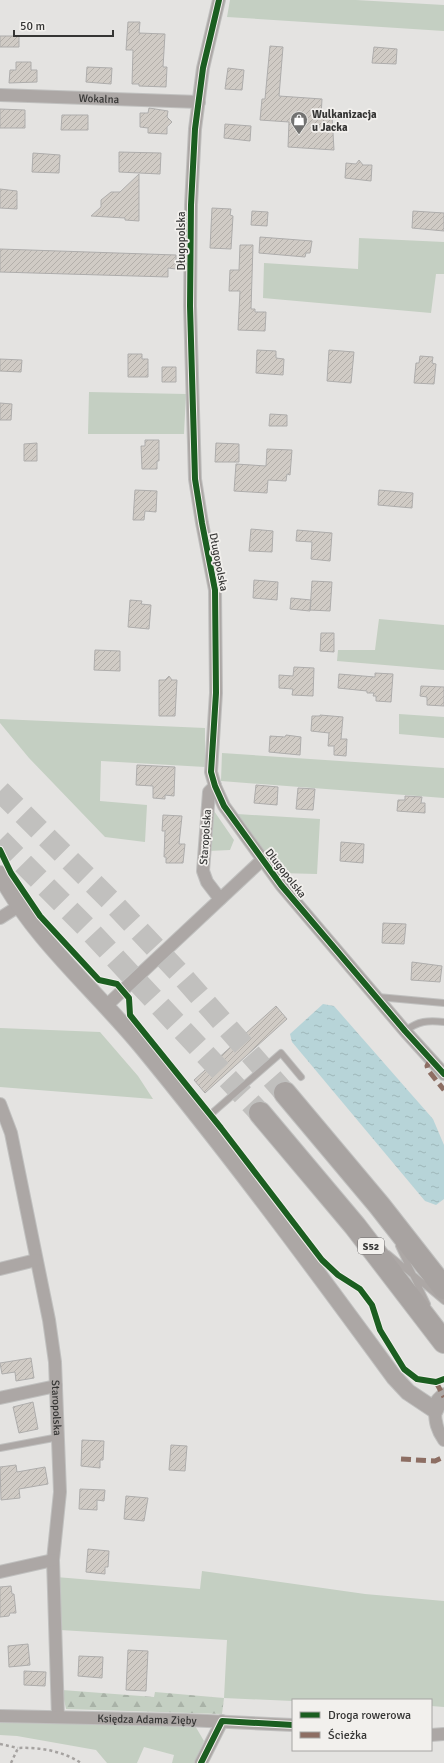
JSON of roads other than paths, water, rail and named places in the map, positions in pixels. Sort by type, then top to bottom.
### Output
[{"type":"highway","points":[[285,1093],[379,1205],[444,1288]]},
{"type":"highway","name":"S52","points":[[260,1113],[355,1226],[444,1341]]},
{"type":"street","name":"Długopolska","points":[[219,0],[204,68],[195,129],[191,194],[190,306],[195,479],[215,590],[216,693],[211,772],[215,786],[224,806],[281,885],[405,1031],[444,1074]]},
{"type":"street","name":"Wokalna","points":[[0,95],[199,102]]},
{"type":"street","name":"Staropolska","points":[[215,786],[209,792],[203,871],[207,882],[220,899]]},
{"type":"street","points":[[106,1006],[262,860]]},
{"type":"street","points":[[0,874],[19,906],[38,931],[125,1026],[203,1121],[311,1263],[394,1377],[408,1392],[435,1410]]},
{"type":"street","points":[[0,918],[19,906]]},
{"type":"street","name":"Staropolska","points":[[0,1104],[5,1134],[36,1260],[53,1340],[60,1492],[53,1560],[58,1717]]},
{"type":"street","points":[[0,1269],[36,1260]]},
{"type":"street","points":[[0,1398],[56,1386]]},
{"type":"street","points":[[444,1396],[439,1401],[435,1410],[436,1424],[439,1433],[444,1440]]},
{"type":"street","points":[[0,1572],[53,1560]]},
{"type":"street","name":"Księdza Adama Zięby","points":[[0,1716],[222,1721],[292,1725]]},
{"type":"street","points":[[201,1763],[222,1721]]},
{"type":"street","points":[[432,1735],[444,1734]]},
{"type":"lane","points":[[377,997],[444,1002]]},
{"type":"lane","points":[[405,1031],[424,1020],[444,1022]]},
{"type":"lane","points":[[203,1121],[281,1054],[302,1077]]},
{"type":"lane","points":[[379,1205],[393,1233]]},
{"type":"lane","points":[[355,1226],[378,1245]]},
{"type":"lane","points":[[396,1240],[428,1307]]},
{"type":"lane","points":[[384,1250],[444,1301]]},
{"type":"lane","points":[[432,1314],[444,1341]]},
{"type":"lane","points":[[0,1448],[58,1437]]},
{"type":"water","points":[[323,1004],[334,1006],[433,1119],[444,1145],[444,1199],[436,1205],[425,1201],[292,1042],[290,1034]]},
{"type":"tunnel","points":[[0,791],[114,904],[182,976],[285,1093]]},
{"type":"tunnel","points":[[0,840],[89,930],[260,1113]]},
{"type":"place","name":"Wulkanizacja u Jacka","points":[[299,135]]}]
